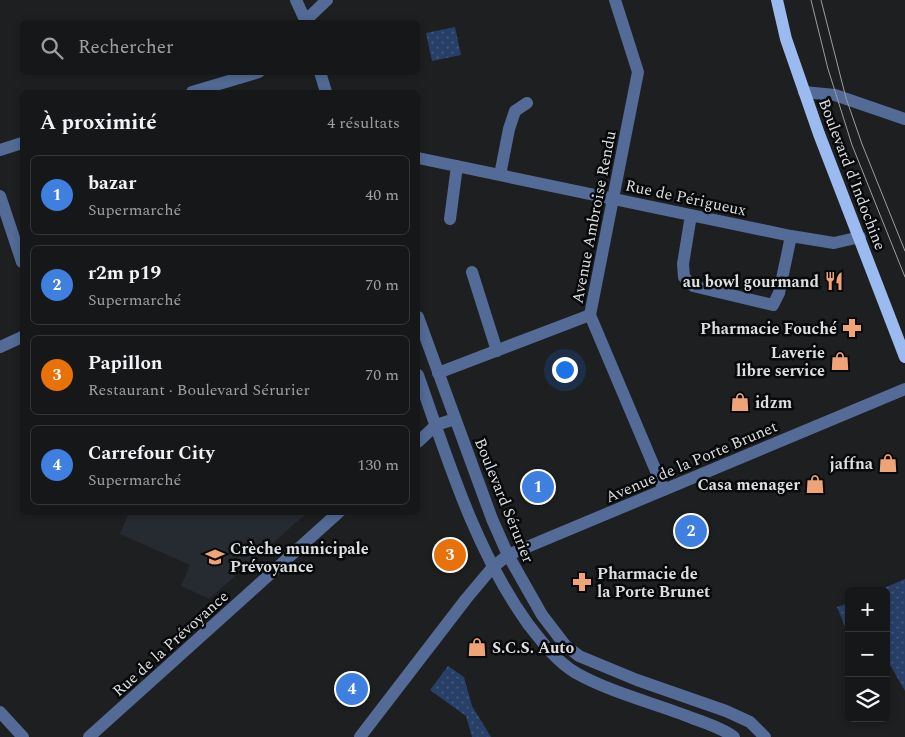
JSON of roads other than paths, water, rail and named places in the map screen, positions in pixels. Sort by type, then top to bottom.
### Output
[{"type":"main road","name":"Boulevard d'Indochine","points":[[776,0],[786,39],[804,92],[905,357]]},
{"type":"street","points":[[296,0],[306,20]]},
{"type":"street","points":[[306,0],[306,20]]},
{"type":"street","points":[[307,20],[327,0]]},
{"type":"street","name":"Avenue Ambroise Rendu","points":[[615,0],[638,72],[590,315],[664,490]]},
{"type":"street","points":[[199,90],[249,75]]},
{"type":"street","points":[[321,75],[325,90]]},
{"type":"street","points":[[804,92],[835,94],[905,119]]},
{"type":"street","points":[[500,175],[509,129],[515,111],[527,103]]},
{"type":"street","points":[[0,150],[20,144]]},
{"type":"street","name":"Rue de Périgueux","points":[[420,158],[791,236],[834,243],[860,237]]},
{"type":"street","points":[[450,219],[456,166]]},
{"type":"street","points":[[0,196],[20,256]]},
{"type":"street","points":[[691,215],[683,264],[684,277],[693,286],[773,305],[779,293],[791,236]]},
{"type":"street","points":[[472,272],[497,351]]},
{"type":"street","points":[[438,373],[590,315]]},
{"type":"street","name":"Boulevard Sérurier","points":[[420,324],[492,519],[508,555],[542,616],[565,645],[579,656],[637,680],[726,711],[750,722],[765,737]]},
{"type":"street","points":[[0,347],[20,337]]},
{"type":"street","points":[[420,381],[492,568],[526,621],[559,661],[575,672],[605,687],[709,724],[734,737]]},
{"type":"street","name":"Avenue de la Porte Brunet","points":[[360,737],[420,656],[492,568],[508,555],[905,388]]},
{"type":"street","points":[[420,440],[436,425],[455,419]]},
{"type":"street","name":"Rue de la Prévoyance","points":[[89,737],[337,515]]},
{"type":"street","points":[[0,712],[23,737]]},
{"type":"tram line","points":[[811,0],[828,69],[852,145],[905,277]]},
{"type":"tram line","points":[[821,0],[846,98],[862,144],[905,251]]},
{"type":"place","name":"au bowl gourmand","points":[[834,281]]},
{"type":"place","name":"Pharmacie Fouché","points":[[852,328]]},
{"type":"place","name":"Laverie libre service","points":[[840,361]]},
{"type":"place","name":"idzm","points":[[740,402]]},
{"type":"place","name":"jaffna","points":[[888,463]]},
{"type":"place","name":"Casa menager","points":[[815,484]]},
{"type":"place","name":"bazar","points":[[538,487]]},
{"type":"place","name":"r2m p19","points":[[691,531]]},
{"type":"place","name":"Papillon","points":[[450,555]]},
{"type":"place","name":"Crèche municipale Prévoyance","points":[[215,557]]},
{"type":"place","name":"Pharmacie de la Porte Brunet","points":[[582,582]]},
{"type":"place","name":"S.C.S. Auto","points":[[477,647]]},
{"type":"place","name":"Carrefour City","points":[[352,689]]}]
